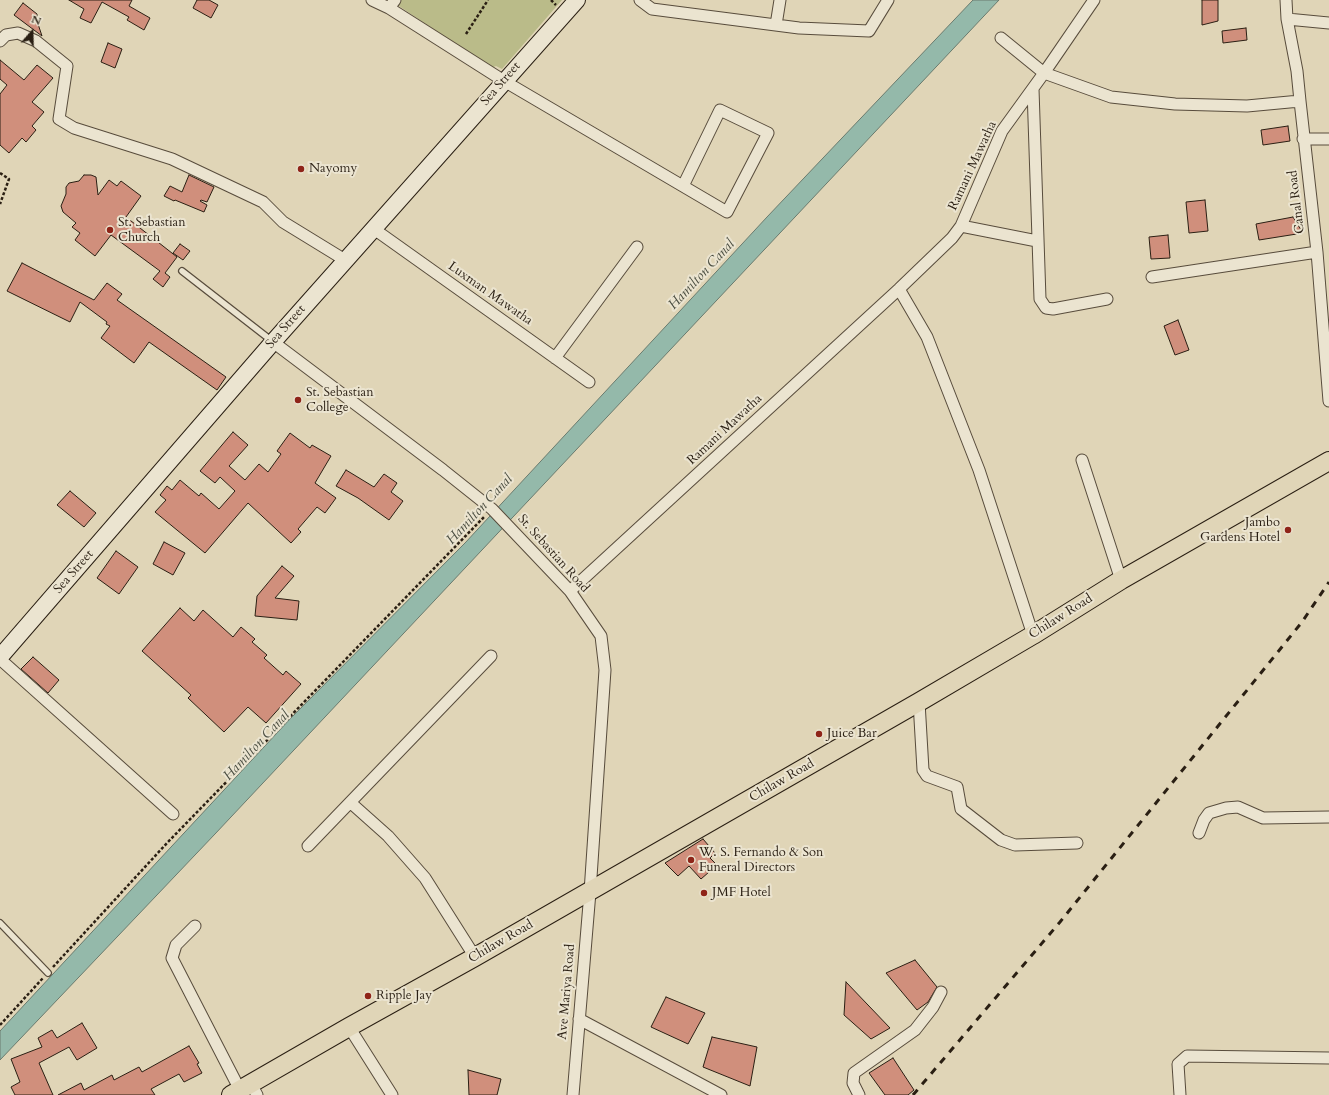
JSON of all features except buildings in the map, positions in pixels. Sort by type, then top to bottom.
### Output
[{"type":"main road","name":"Chilaw Road","points":[[245,1091],[349,1027],[590,892],[919,702],[1033,635],[1121,580],[1329,461]]},
{"type":"street","points":[[372,0],[392,4],[504,81],[727,212],[768,133],[720,110],[683,186]]},
{"type":"street","name":"Sea Street","points":[[1,654],[345,260],[576,0]]},
{"type":"street","points":[[640,0],[652,9],[799,28],[869,31],[888,0]]},
{"type":"street","points":[[776,25],[780,0]]},
{"type":"street","name":"Ramani Mawatha","points":[[570,591],[899,289],[952,238],[960,226],[1002,132],[1094,0]]},
{"type":"street","name":"Canal Road","points":[[1286,0],[1287,19],[1300,102],[1317,252],[1329,401]]},
{"type":"street","points":[[1287,19],[1329,23]]},
{"type":"street","points":[[0,41],[6,35],[18,33],[36,41],[67,66],[59,119],[74,128],[172,159],[263,202],[283,222],[345,260]]},
{"type":"street","points":[[1001,38],[1044,73],[1111,97],[1176,104],[1247,106],[1300,102]]},
{"type":"street","points":[[1032,89],[1040,299],[1046,308],[1053,309],[1107,299]]},
{"type":"street","points":[[1303,139],[1329,139]]},
{"type":"street","points":[[960,226],[1037,242]]},
{"type":"street","name":"Luxman Mawatha","points":[[374,229],[589,382]]},
{"type":"street","points":[[555,358],[637,247]]},
{"type":"street","points":[[1152,277],[1317,252]]},
{"type":"street","points":[[899,289],[927,337],[979,470],[1033,635]]},
{"type":"street","name":"St. Sebastian Road","points":[[273,342],[443,470],[492,509],[570,591],[601,636],[604,670],[590,892]]},
{"type":"street","points":[[1082,460],[1121,580]]},
{"type":"street","points":[[1,654],[173,814]]},
{"type":"street","points":[[308,846],[491,656]]},
{"type":"street","points":[[919,702],[923,770],[927,776],[957,787],[961,809],[1001,840],[1015,845],[1077,843]]},
{"type":"street","points":[[351,803],[388,836],[425,878],[475,957]]},
{"type":"street","points":[[1199,833],[1204,820],[1209,813],[1226,808],[1238,807],[1263,818],[1329,817]]},
{"type":"street","name":"Ave Mariya Road","points":[[573,1095],[590,892]]},
{"type":"street","points":[[195,926],[176,945],[172,958],[245,1091]]},
{"type":"street","points":[[859,1095],[853,1083],[854,1072],[915,1030],[933,1007],[941,992]]},
{"type":"street","points":[[579,1019],[721,1095]]},
{"type":"street","points":[[349,1027],[392,1095]]},
{"type":"street","points":[[1180,1095],[1178,1064],[1186,1056],[1329,1058]]},
{"type":"lane","points":[[182,271],[273,342]]},
{"type":"lane","points":[[0,923],[48,973]]},
{"type":"path","points":[[466,34],[488,0]]},
{"type":"path","points":[[0,173],[9,179],[0,204]]},
{"type":"path","points":[[0,1025],[167,843],[492,509]]},
{"type":"green space","points":[[399,0],[562,0],[502,69],[496,66],[491,68],[396,4]]},
{"type":"shaded area","points":[[973,0],[999,0],[215,834],[0,1060],[0,1031],[290,719],[465,543],[767,217]]},
{"type":"railway","points":[[913,1095],[1060,922],[1302,622],[1329,582]]},
{"type":"place","name":"Nayomy","points":[[301,169]]},
{"type":"place","name":"St. Sebastian Church","points":[[110,230]]},
{"type":"place","name":"St. Sebastian College","points":[[298,400]]},
{"type":"place","name":"Jambo Gardens Hotel","points":[[1288,530]]},
{"type":"place","name":"Juice Bar","points":[[819,734]]},
{"type":"place","name":"W. S. Fernando & Son Funeral Directors","points":[[691,860]]},
{"type":"place","name":"JMF Hotel","points":[[704,893]]},
{"type":"place","name":"Ripple Jay","points":[[368,996]]},
{"type":"water label","name":"Hamilton Canal","points":[[702,275]]},
{"type":"water label","name":"Hamilton Canal","points":[[480,510]]},
{"type":"water label","name":"Hamilton Canal","points":[[257,746]]}]
